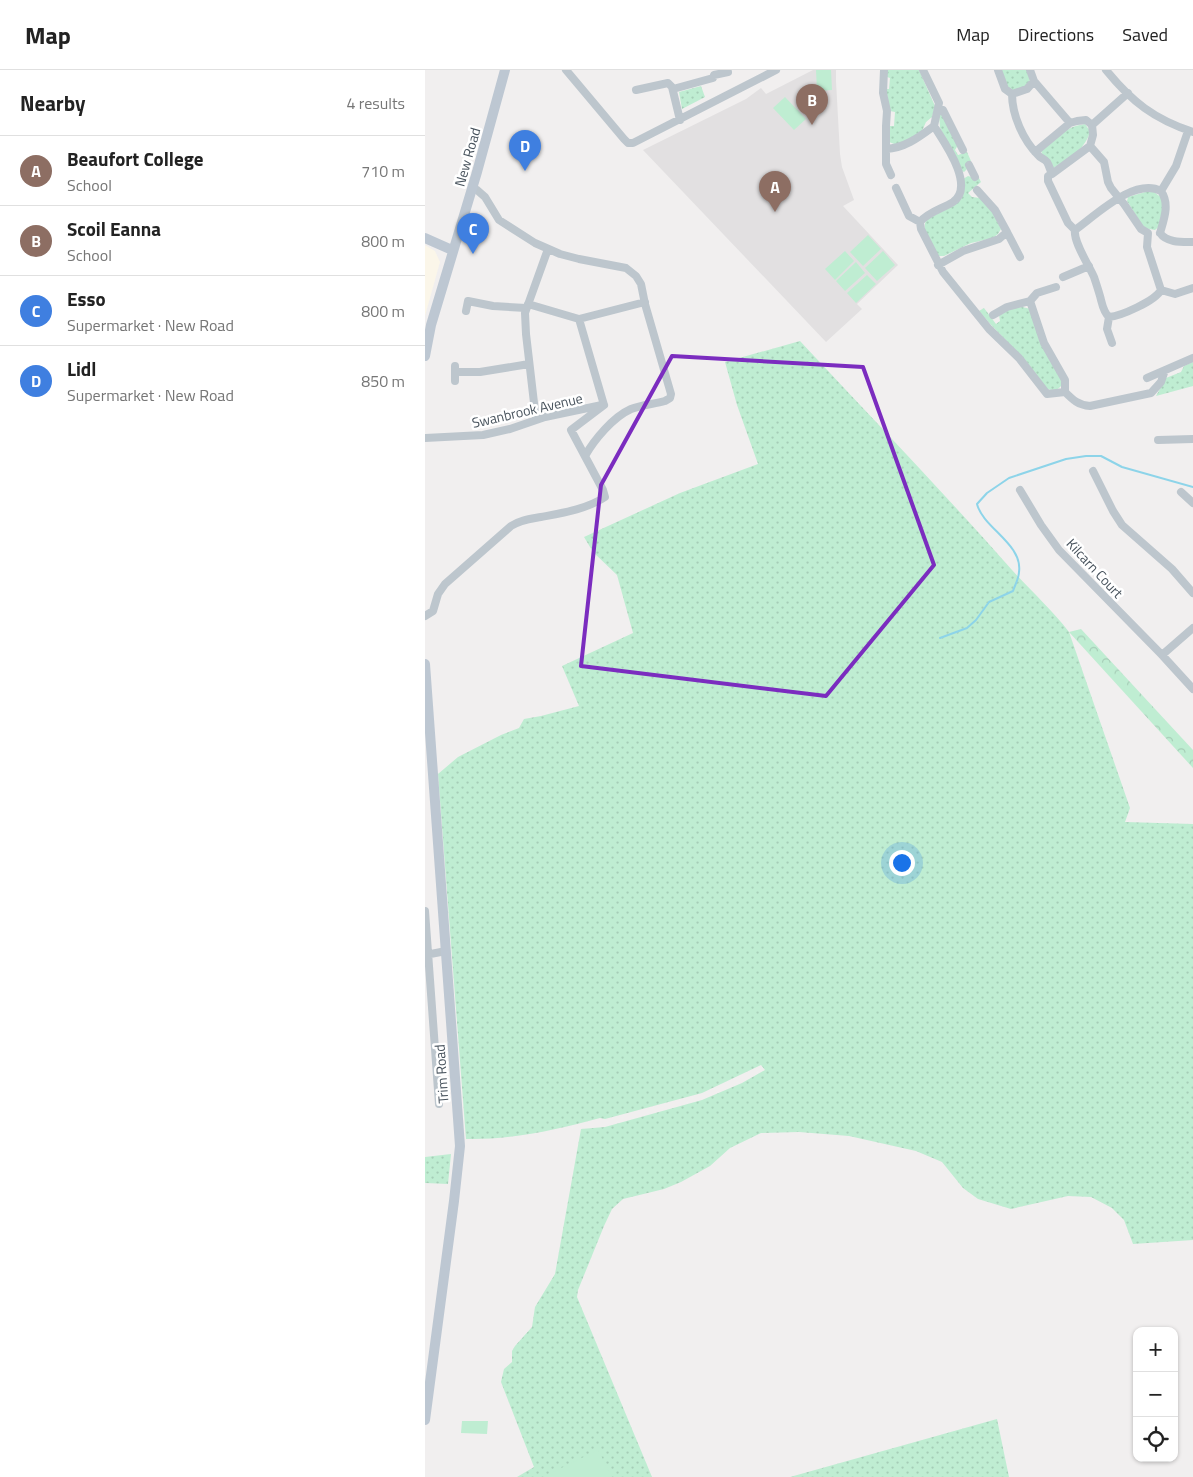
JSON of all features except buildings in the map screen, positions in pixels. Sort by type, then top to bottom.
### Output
[{"type":"main road","name":"New Road","points":[[452,250],[472,188],[505,70]]},
{"type":"main road","points":[[425,238],[452,250],[427,331],[425,356]]},
{"type":"main road","name":"Trim Road","points":[[425,664],[426,708],[460,1146],[425,1420]]},
{"type":"street","points":[[567,70],[629,143],[639,141],[776,70]]},
{"type":"street","points":[[884,70],[883,92],[887,111],[886,164],[891,176]]},
{"type":"street","points":[[886,149],[908,143],[934,126],[939,103],[923,70]]},
{"type":"street","points":[[999,70],[1005,89],[1013,94]]},
{"type":"street","points":[[1030,70],[1034,81],[1070,123]]},
{"type":"street","points":[[1106,70],[1142,107],[1156,117],[1191,132],[1176,166],[1161,191]]},
{"type":"street","points":[[673,89],[728,72]]},
{"type":"street","points":[[1013,94],[1027,89],[1034,81]]},
{"type":"street","points":[[636,90],[668,83],[673,89],[680,120]]},
{"type":"street","points":[[1092,125],[1128,93]]},
{"type":"street","points":[[1013,94],[1013,112],[1019,126],[1035,152],[1047,162],[1052,174]]},
{"type":"street","points":[[938,108],[943,110],[963,150]]},
{"type":"street","points":[[1035,152],[1070,123],[1086,120],[1092,125],[1093,135],[1090,146],[1048,176],[1048,181],[1068,223],[1075,230]]},
{"type":"street","points":[[920,222],[957,198],[961,192],[961,176],[948,148],[934,126]]},
{"type":"street","points":[[1090,146],[1104,162],[1108,182],[1141,230],[1147,233],[1160,233],[1169,240],[1193,242]]},
{"type":"street","points":[[961,176],[972,171]]},
{"type":"street","points":[[472,188],[485,197],[499,220],[528,240],[579,259],[626,268],[636,276],[641,284],[669,384],[670,398],[665,402],[631,409],[621,415],[594,441],[585,456]]},
{"type":"street","points":[[896,188],[909,216],[920,222]]},
{"type":"street","points":[[1112,343],[1107,329],[1109,316],[1104,310],[1095,280],[1076,242],[1075,230],[1119,198],[1143,189],[1156,189],[1161,191],[1166,202],[1166,210],[1160,233]]},
{"type":"street","points":[[977,190],[995,210],[1020,257]]},
{"type":"street","points":[[920,222],[921,229],[939,264],[989,329],[1019,358],[1047,394],[1065,392]]},
{"type":"street","points":[[939,264],[963,251],[999,239],[1007,232]]},
{"type":"street","points":[[1109,316],[1123,313],[1159,295],[1161,290],[1147,248],[1147,233]]},
{"type":"street","points":[[537,420],[525,323],[527,306],[548,249]]},
{"type":"street","points":[[1063,277],[1089,266]]},
{"type":"street","points":[[993,315],[1007,307],[1029,301],[1037,293],[1056,287]]},
{"type":"street","points":[[1161,290],[1175,294],[1193,288]]},
{"type":"street","points":[[466,311],[468,301],[493,306],[527,306],[579,318],[645,302]]},
{"type":"street","points":[[1029,301],[1044,343],[1065,380],[1065,392],[1077,404],[1090,406],[1151,393],[1161,382],[1165,370]]},
{"type":"street","points":[[425,616],[433,610],[438,594],[445,584],[517,522],[560,514],[597,502],[605,497],[571,430],[604,405],[579,318]]},
{"type":"street","points":[[1147,378],[1193,358]]},
{"type":"street","points":[[455,373],[480,372],[529,364]]},
{"type":"street","name":"Swanbrook Avenue","points":[[425,438],[483,435],[537,420],[604,405]]},
{"type":"street","points":[[1158,440],[1193,439]]},
{"type":"street","points":[[1093,471],[1122,525],[1172,569],[1193,593]]},
{"type":"street","name":"Kilcarn Court","points":[[1020,490],[1059,550],[1193,689]]},
{"type":"street","points":[[1181,492],[1193,503]]},
{"type":"street","points":[[1162,655],[1193,628]]},
{"type":"street","points":[[425,911],[439,1104]]},
{"type":"street","points":[[427,954],[446,951]]},
{"type":"highlighted area","points":[[672,356],[863,367],[934,565],[826,696],[581,666],[601,485]]},
{"type":"shaded area","points":[[813,70],[836,70],[840,154],[842,167],[854,200],[843,206],[898,265],[857,304],[862,309],[826,342],[643,150],[746,99],[761,88],[766,94]]},
{"type":"shaded area","points":[[425,245],[435,251],[440,262],[425,316]]},
{"type":"green space","points":[[816,70],[831,70],[832,90],[817,91]]},
{"type":"green space","points":[[887,70],[919,70],[935,106],[932,117],[926,122],[922,131],[897,145],[889,142],[889,126],[894,126],[895,112],[890,111],[886,89],[889,89],[890,78],[887,77]]},
{"type":"green space","points":[[1001,70],[1027,70],[1030,81],[1027,85],[1014,92],[1009,89]]},
{"type":"green space","points":[[701,86],[705,97],[682,109],[679,92]]},
{"type":"green space","points":[[785,97],[806,119],[794,130],[773,108]]},
{"type":"green space","points":[[941,113],[958,145],[955,150],[958,155],[967,152],[971,161],[966,164],[967,169],[964,172],[940,128],[939,114]]},
{"type":"green space","points":[[1085,124],[1090,131],[1085,143],[1065,162],[1053,168],[1041,151],[1066,131]]},
{"type":"green space","points":[[968,176],[978,176],[981,182],[968,193],[972,197],[980,198],[992,210],[1001,229],[993,238],[971,243],[944,256],[939,256],[926,234],[926,220],[952,206],[963,179]]},
{"type":"green space","points":[[1145,192],[1154,192],[1162,198],[1162,220],[1155,230],[1144,228],[1127,201],[1128,197]]},
{"type":"green space","points":[[868,235],[881,249],[863,266],[850,252]]},
{"type":"green space","points":[[845,251],[854,261],[835,280],[825,269]]},
{"type":"green space","points":[[883,251],[895,265],[877,281],[865,268]]},
{"type":"green space","points":[[856,262],[865,273],[845,291],[836,281]]},
{"type":"green space","points":[[867,275],[876,284],[856,303],[847,293]]},
{"type":"green space","points":[[1022,307],[1031,309],[1063,382],[1057,389],[1047,389],[1026,361],[979,311],[984,308],[996,324],[1000,321],[999,315],[1009,309]]},
{"type":"green space","points":[[800,341],[1069,632],[1130,808],[1125,822],[1193,824],[1193,1240],[1133,1244],[1124,1220],[1112,1208],[1091,1197],[1068,1196],[1011,1209],[978,1199],[963,1188],[942,1162],[916,1151],[849,1136],[799,1132],[761,1133],[730,1148],[710,1166],[681,1182],[664,1189],[623,1199],[612,1209],[578,1290],[577,1297],[652,1477],[517,1477],[534,1467],[501,1382],[504,1369],[512,1362],[512,1351],[532,1327],[535,1307],[555,1274],[581,1129],[605,1127],[702,1100],[742,1083],[765,1070],[761,1065],[702,1093],[605,1119],[600,1118],[517,1136],[466,1139],[438,774],[458,757],[519,728],[524,719],[579,706],[562,666],[633,633],[617,575],[593,552],[584,537],[680,493],[758,464],[737,405],[725,362]]},
{"type":"green space","points":[[1193,362],[1193,386],[1156,396],[1166,378],[1181,372],[1184,366]]},
{"type":"green space","points":[[1081,629],[1193,750],[1193,768],[1069,632]]},
{"type":"green space","points":[[451,1154],[448,1184],[425,1183],[425,1157]]},
{"type":"green space","points":[[997,1419],[1009,1477],[790,1477]]},
{"type":"green space","points":[[462,1421],[488,1421],[487,1434],[461,1433]]},
{"type":"green space","points":[[598,1450],[612,1477],[543,1477]]},
{"type":"waterway","points":[[940,638],[967,628],[976,620],[989,602],[1013,591],[1018,579],[1019,562],[1015,553],[987,521],[977,504],[987,493],[1009,478],[1066,459],[1101,456],[1122,467],[1193,487]]},
{"type":"place","name":"Scoil Eanna","points":[[812,125]]},
{"type":"place","name":"Lidl","points":[[525,171]]},
{"type":"place","name":"Beaufort College","points":[[775,212]]},
{"type":"place","name":"Esso","points":[[473,254]]}]
